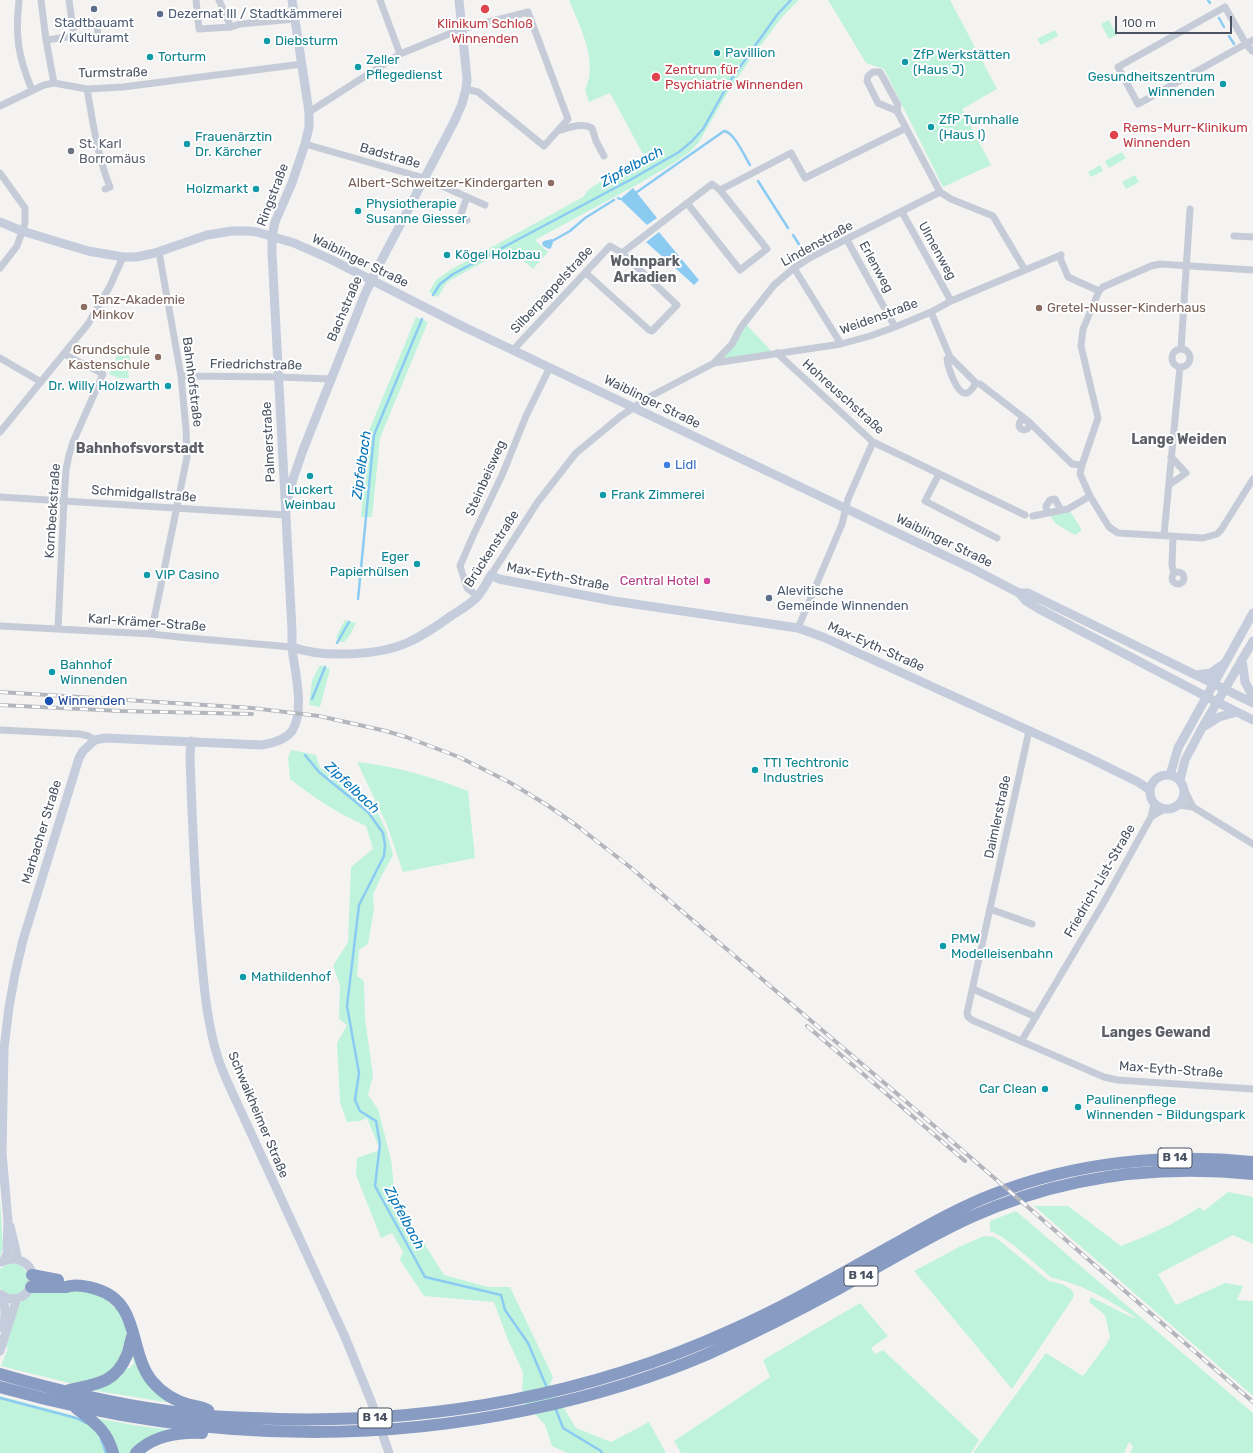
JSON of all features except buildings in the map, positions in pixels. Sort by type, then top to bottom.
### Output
[{"type":"highway","name":"B 14","points":[[0,1387],[74,1406],[118,1415],[276,1432],[390,1430],[499,1416],[576,1399],[620,1387],[708,1354],[801,1297],[964,1207],[994,1194],[1035,1180],[1096,1166],[1154,1159],[1197,1158],[1253,1162]]},
{"type":"highway","name":"B 14","points":[[0,1374],[64,1391],[170,1412],[220,1427],[295,1420],[378,1418],[497,1403],[579,1386],[617,1375],[749,1329],[802,1308],[918,1244],[971,1217],[1001,1204],[1041,1191],[1099,1177],[1148,1172],[1204,1171],[1253,1174]]},
{"type":"highway","points":[[32,1281],[43,1286],[66,1287],[72,1285],[90,1287],[103,1291],[115,1299],[121,1304],[129,1317],[142,1364],[158,1387],[179,1401],[206,1408],[220,1427],[164,1437],[145,1446],[136,1453]]},
{"type":"highway","points":[[64,1391],[89,1387],[109,1378],[119,1368],[127,1356],[133,1334]]},
{"type":"highway","points":[[74,1406],[93,1420],[102,1430],[109,1441],[112,1453]]},
{"type":"main road","name":"Ringstraße","points":[[0,222],[22,231],[92,252],[123,257],[136,257],[159,252],[207,235],[232,231],[250,231],[272,236],[275,222],[292,184],[309,127],[309,112],[292,0]]},
{"type":"main road","points":[[459,0],[461,29]]},
{"type":"main road","name":"Bachstraße","points":[[286,515],[293,478],[330,379],[359,308],[371,280],[462,104],[467,79],[461,29]]},
{"type":"main road","name":"Waiblinger Straße","points":[[272,236],[330,259],[550,368],[973,569],[1019,593],[1026,601],[1039,609],[1253,720]]},
{"type":"main road","name":"Palmerstraße","points":[[272,236],[292,647]]},
{"type":"main road","name":"Brückenstraße","points":[[292,647],[304,652],[341,654],[363,653],[408,643],[428,632],[470,603],[478,596],[491,575]]},
{"type":"main road","name":"Max-Eyth-Straße","points":[[491,575],[506,580],[614,601],[798,628],[830,640],[1029,731],[1138,782],[1150,790]]},
{"type":"main road","name":"Waiblinger Straße","points":[[1019,593],[1028,592],[1253,703]]},
{"type":"main road","points":[[1170,775],[1178,748],[1253,614]]},
{"type":"main road","points":[[1180,780],[1185,760],[1253,641]]},
{"type":"main road","points":[[95,740],[105,738],[262,745],[273,743],[287,736],[292,731],[298,710],[296,674],[292,647]]},
{"type":"main road","points":[[1242,659],[1245,682],[1253,697]]},
{"type":"main road","points":[[1197,675],[1211,673],[1228,660]]},
{"type":"main road","points":[[1202,728],[1219,717],[1237,712]]},
{"type":"main road","name":"Marbacher Straße","points":[[2,1262],[7,1254],[8,1221],[2,1153],[3,1055],[15,974],[23,940],[79,758],[83,751],[95,740]]},
{"type":"main road","name":"Schwaikheimer Straße","points":[[191,741],[190,757],[193,864],[205,995],[211,1031],[218,1058],[251,1135],[358,1366],[389,1453]]},
{"type":"main road","points":[[1138,782],[1163,775],[1170,775],[1180,780],[1185,792],[1184,798],[1179,806]]},
{"type":"main road","points":[[1150,790],[1153,782],[1158,777]]},
{"type":"main road","name":"Friedrich-List-Straße","points":[[1150,790],[1151,799],[1154,804]]},
{"type":"main road","points":[[1154,804],[1164,809]]},
{"type":"main road","name":"Friedrich-List-Straße","points":[[1164,809],[1173,809],[1179,806]]},
{"type":"main road","name":"Marbacher Straße","points":[[8,1221],[13,1235],[18,1260]]},
{"type":"main road","points":[[1,1346],[5,1314],[2,1296],[17,1298],[27,1293],[32,1281],[26,1264],[14,1259],[2,1262]]},
{"type":"main road","points":[[1,1346],[17,1298]]},
{"type":"street","points":[[19,0],[17,23],[18,42],[23,68],[32,90]]},
{"type":"street","points":[[41,0],[46,40],[54,83]]},
{"type":"street","points":[[69,0],[74,36]]},
{"type":"street","points":[[196,0],[199,29],[230,24],[295,19]]},
{"type":"street","points":[[219,0],[230,24]]},
{"type":"street","points":[[380,0],[400,54]]},
{"type":"street","points":[[1252,51],[1246,44],[1225,7],[1118,67],[1138,104],[1246,44],[1253,40]]},
{"type":"street","points":[[309,112],[400,54],[461,29],[528,12],[568,119],[544,146],[478,92],[466,89]]},
{"type":"street","points":[[46,40],[74,36],[98,37],[97,22],[72,22]]},
{"type":"street","name":"Turmstraße","points":[[0,106],[44,84],[54,83],[87,89],[124,87],[173,82],[302,64]]},
{"type":"street","points":[[897,112],[898,105],[880,72],[873,72],[868,76],[867,80],[878,103],[897,112],[940,192],[951,199],[993,216],[1025,270]]},
{"type":"street","points":[[87,89],[99,154],[110,187],[105,189]]},
{"type":"street","points":[[558,131],[582,125],[592,128],[596,141],[604,156]]},
{"type":"street","points":[[720,190],[791,153],[805,178],[906,128]]},
{"type":"street","name":"Badstraße","points":[[305,144],[424,178],[485,205]]},
{"type":"street","points":[[0,173],[25,208],[24,223],[17,246],[0,268]]},
{"type":"street","points":[[586,273],[649,330],[652,331],[678,305],[622,253],[687,203],[712,184],[720,190],[767,250],[740,270],[687,203]]},
{"type":"street","name":"Lindenstraße","points":[[714,363],[732,344],[741,327],[774,285],[794,268],[811,257],[940,192]]},
{"type":"street","points":[[467,197],[460,217],[467,220]]},
{"type":"street","points":[[1181,349],[1190,210]]},
{"type":"street","name":"Ulmenweg","points":[[902,212],[951,300]]},
{"type":"street","points":[[1234,236],[1253,237]]},
{"type":"street","name":"Erlenweg","points":[[847,240],[895,327]]},
{"type":"street","name":"Silberpappelstraße","points":[[513,350],[610,246],[622,253]]},
{"type":"street","name":"Bahnhofstraße","points":[[150,634],[187,457],[181,376],[159,252]]},
{"type":"street","points":[[0,432],[88,324],[116,275],[123,257]]},
{"type":"street","name":"Weidenstraße","points":[[634,407],[714,363],[841,344],[895,327],[931,312],[951,300],[1025,270],[1061,258],[1068,277],[1099,292]]},
{"type":"street","points":[[1253,270],[1160,264],[1151,266],[1103,287],[1099,292],[1083,329],[1081,346],[1098,418],[1080,474],[1090,496],[1109,527],[1118,533],[1203,538],[1217,534],[1221,530],[1253,479]]},
{"type":"street","points":[[794,268],[841,344]]},
{"type":"street","points":[[931,312],[950,357],[976,383],[967,393],[963,393],[958,390],[948,365],[947,359],[950,357]]},
{"type":"street","points":[[1181,349],[1187,351],[1190,359],[1187,365],[1180,367],[1173,364],[1171,358],[1173,352],[1181,349]]},
{"type":"street","name":"Hohreuschstraße","points":[[777,353],[873,442],[1025,515]]},
{"type":"street","name":"Kornbeckstraße","points":[[58,629],[66,470],[73,442],[100,373],[64,354]]},
{"type":"street","points":[[0,358],[41,382]]},
{"type":"street","points":[[1164,535],[1180,367]]},
{"type":"street","name":"Steinbeisweg","points":[[478,596],[467,588],[460,566],[503,472],[526,416],[550,368]]},
{"type":"street","name":"Friedrichstraße","points":[[181,376],[330,379]]},
{"type":"street","points":[[980,384],[1028,421],[1072,464],[1082,465]]},
{"type":"street","name":"Brückenstraße","points":[[491,575],[537,503],[576,453],[634,407]]},
{"type":"street","points":[[798,628],[842,524],[848,499],[873,442]]},
{"type":"street","points":[[1169,485],[1186,473],[1171,457]]},
{"type":"street","points":[[939,474],[925,501],[997,538]]},
{"type":"street","name":"Schmidgallstraße","points":[[0,496],[286,515]]},
{"type":"street","points":[[1033,516],[1068,509],[1090,496]]},
{"type":"street","points":[[1047,512],[1046,506],[1050,500],[1055,499],[1061,510]]},
{"type":"street","points":[[1174,536],[1172,565],[1174,573]]},
{"type":"street","name":"Karl-Krämer-Straße","points":[[0,626],[150,634],[292,647]]},
{"type":"street","points":[[0,730],[80,734],[95,740]]},
{"type":"street","name":"Daimlerstraße","points":[[1022,1040],[972,1020],[968,1017],[967,1013],[1029,731]]},
{"type":"street","points":[[1185,792],[1193,807]]},
{"type":"street","name":"Friedrich-List-Straße","points":[[1022,1040],[1080,943],[1151,818],[1154,804]]},
{"type":"street","points":[[1179,806],[1193,807],[1253,844]]},
{"type":"street","name":"Friedrich-List-Straße","points":[[1151,818],[1164,809]]},
{"type":"street","points":[[990,909],[1032,924]]},
{"type":"street","points":[[973,989],[1036,1017]]},
{"type":"street","name":"Max-Eyth-Straße","points":[[1022,1040],[1104,1077],[1117,1080],[1253,1089]]},
{"type":"green space","name":"Zentrum für Psychiatrie Winnenden","points":[[569,0],[799,0],[782,17],[747,64],[728,92],[699,142],[691,151],[642,182],[535,240],[548,252],[533,269],[507,249],[447,282],[438,297],[429,292],[436,280],[452,269],[583,197],[589,189],[644,156],[610,93],[589,102],[585,90],[589,79],[589,56],[583,33]]},
{"type":"green space","points":[[828,0],[950,0],[997,89],[962,109],[991,165],[943,187],[884,69],[866,63]]},
{"type":"green space","points":[[1109,20],[1117,35],[1109,39],[1101,24]]},
{"type":"green space","points":[[1055,30],[1058,36],[1041,45],[1037,39]]},
{"type":"green space","points":[[1122,152],[1126,158],[1109,168],[1105,161]]},
{"type":"green space","points":[[1100,165],[1103,171],[1091,177],[1088,172]]},
{"type":"green space","points":[[1135,175],[1139,182],[1126,189],[1122,182]]},
{"type":"green space","points":[[416,317],[428,322],[380,438],[372,517],[361,517],[368,433]]},
{"type":"green space","points":[[745,323],[774,354],[714,363]]},
{"type":"green space","points":[[121,346],[133,350],[127,364],[129,378],[118,378],[109,374]]},
{"type":"green space","points":[[1070,511],[1082,530],[1075,535],[1056,524],[1050,515]]},
{"type":"green space","points":[[345,620],[356,623],[350,635],[344,642],[341,642],[336,637]]},
{"type":"green space","points":[[320,665],[330,669],[320,707],[309,705],[312,680]]},
{"type":"green space","points":[[291,750],[316,755],[320,768],[342,776],[348,773],[363,803],[374,805],[386,830],[393,855],[373,895],[374,909],[368,944],[359,950],[357,976],[364,981],[365,1018],[373,1076],[368,1095],[378,1109],[391,1159],[395,1197],[444,1275],[488,1287],[510,1287],[553,1377],[550,1385],[576,1428],[611,1442],[649,1422],[666,1453],[567,1453],[552,1446],[545,1425],[522,1400],[523,1372],[508,1340],[494,1302],[424,1296],[400,1260],[403,1252],[392,1233],[381,1238],[356,1175],[357,1158],[380,1150],[367,1118],[360,1121],[347,1122],[340,1102],[337,1043],[347,1025],[339,1019],[340,985],[333,966],[348,942],[351,867],[373,849],[366,826],[327,805],[290,779],[288,758]]},
{"type":"green space","points":[[357,762],[385,766],[414,773],[468,791],[475,858],[403,872],[387,825]]},
{"type":"green space","points":[[1228,1192],[1253,1197],[1253,1244],[1233,1235],[1158,1274],[1176,1305],[1225,1283],[1243,1286],[1237,1300],[1253,1301],[1253,1396],[1034,1206],[1068,1206],[1121,1246],[1162,1229],[1200,1207],[1204,1211]]},
{"type":"green space","points":[[0,1199],[3,1247],[0,1257]]},
{"type":"green space","points":[[1016,1211],[1253,1413],[1253,1453],[1130,1453],[1133,1447],[1129,1442],[1124,1453],[973,1453],[1046,1353],[1083,1376],[1106,1345],[1110,1337],[1105,1315],[1089,1302],[1091,1297],[1137,1319],[1118,1306],[1096,1294],[1063,1280],[1052,1278],[1013,1245],[990,1231],[990,1221]]},
{"type":"green space","points":[[984,1236],[995,1237],[1049,1281],[1062,1284],[1071,1289],[1074,1294],[1073,1298],[1012,1389],[914,1271],[959,1247]]},
{"type":"green space","points":[[9,1263],[18,1264],[27,1273],[28,1282],[21,1293],[9,1294],[0,1288],[0,1269]]},
{"type":"green space","points":[[82,1290],[102,1296],[119,1312],[126,1329],[127,1336],[124,1354],[106,1376],[73,1384],[1,1366],[8,1348],[5,1347],[20,1303],[35,1291]]},
{"type":"green space","points":[[860,1303],[888,1336],[871,1348],[875,1354],[883,1350],[979,1440],[971,1453],[681,1453],[674,1441],[770,1377],[763,1360]]},
{"type":"green space","points":[[132,1352],[171,1403],[91,1390],[124,1368],[130,1368],[134,1363]]},
{"type":"green space","points":[[0,1396],[82,1419],[98,1432],[108,1453],[0,1453]]},
{"type":"green space","points":[[96,1418],[171,1430],[130,1453],[115,1453]]},
{"type":"water","points":[[633,188],[657,218],[647,225],[620,199]]},
{"type":"water","points":[[659,232],[699,280],[694,285],[646,242]]},
{"type":"water","points":[[554,240],[551,248],[549,249],[543,246],[542,243],[544,241]]},
{"type":"waterway","name":"Zipfelbach","points":[[433,295],[440,284],[453,274],[630,180],[679,152],[703,129],[730,81],[777,15],[791,0]]},
{"type":"waterway","points":[[1219,18],[1224,27]]},
{"type":"waterway","points":[[1229,36],[1234,44]]},
{"type":"waterway","points":[[637,192],[724,131],[728,132],[732,136],[750,165]]},
{"type":"waterway","points":[[758,181],[788,228]]},
{"type":"waterway","points":[[554,240],[570,231],[585,218],[614,200]]},
{"type":"waterway","points":[[793,235],[802,249]]},
{"type":"waterway","name":"Zipfelbach","points":[[358,599],[374,435],[422,319]]},
{"type":"waterway","name":"Zipfelbach","points":[[337,643],[349,622]]},
{"type":"waterway","name":"Zipfelbach","points":[[312,699],[325,667]]},
{"type":"waterway","name":"Zipfelbach","points":[[305,755],[319,772],[368,812],[383,833],[385,845],[384,856],[359,905],[347,1006],[359,1073],[355,1100],[360,1111],[376,1121],[380,1144],[375,1186],[425,1277],[501,1295],[505,1310],[528,1343],[547,1388]]},
{"type":"waterway","points":[[0,1398],[76,1418],[86,1423]]},
{"type":"waterway","name":"Zipfelbach","points":[[555,1407],[563,1428],[602,1453]]},
{"type":"waterway","points":[[101,1439],[106,1453]]},
{"type":"railway","points":[[0,692],[252,708],[319,716],[406,737],[459,757],[509,782],[576,825],[630,867],[895,1092],[1253,1402]]},
{"type":"railway","points":[[0,705],[121,711],[252,714]]},
{"type":"railway","points":[[807,1026],[965,1161]]},
{"type":"place","name":"Stadtbauamt / Kulturamt","points":[[94,9]]},
{"type":"place","name":"Klinikum Schloß Winnenden","points":[[485,9]]},
{"type":"place","name":"Dezernat III / Stadtkämmerei","points":[[160,14]]},
{"type":"place","name":"Diebsturm","points":[[267,41]]},
{"type":"place","name":"Pavillion","points":[[717,53]]},
{"type":"place","name":"Torturm","points":[[150,57]]},
{"type":"place","name":"ZfP Werkstätten (Haus J)","points":[[905,62]]},
{"type":"place","name":"Zeller Pflegedienst","points":[[358,67]]},
{"type":"place","name":"Zentrum für Psychiatrie Winnenden","points":[[656,77]]},
{"type":"place","name":"Gesundheitszentrum Winnenden","points":[[1223,84]]},
{"type":"place","name":"ZfP Turnhalle (Haus I)","points":[[931,127]]},
{"type":"place","name":"Rems-Murr-Klinikum Winnenden","points":[[1114,135]]},
{"type":"place","name":"Frauenärztin Dr. Kärcher","points":[[187,144]]},
{"type":"place","name":"St. Karl Borromäus","points":[[71,151]]},
{"type":"place","name":"Albert-Schweitzer-Kindergarten","points":[[551,183]]},
{"type":"place","name":"Holzmarkt","points":[[256,189]]},
{"type":"place","name":"Physiotherapie Susanne Giesser","points":[[358,211]]},
{"type":"place","name":"Kögel Holzbau","points":[[447,255]]},
{"type":"place","name":"Tanz-Akademie Minkov","points":[[84,307]]},
{"type":"place","name":"Gretel-Nusser-Kinderhaus","points":[[1039,308]]},
{"type":"place","name":"Grundschule Kastenschule","points":[[158,357]]},
{"type":"place","name":"Dr. Willy Holzwarth","points":[[168,386]]},
{"type":"place","name":"Lidl","points":[[667,465]]},
{"type":"place","name":"Luckert Weinbau","points":[[310,476]]},
{"type":"place","name":"Frank Zimmerei","points":[[603,495]]},
{"type":"place","name":"Eger Papierhülsen","points":[[417,564]]},
{"type":"place","name":"VIP Casino","points":[[147,575]]},
{"type":"place","name":"Central Hotel","points":[[707,581]]},
{"type":"place","name":"Alevitische Gemeinde Winnenden","points":[[769,598]]},
{"type":"place","name":"Bahnhof Winnenden","points":[[52,672]]},
{"type":"place","name":"Winnenden","points":[[49,701]]},
{"type":"place","name":"TTI Techtronic Industries","points":[[755,770]]},
{"type":"place","name":"PMW Modelleisenbahn","points":[[943,946]]},
{"type":"place","name":"Mathildenhof","points":[[243,977]]},
{"type":"place","name":"Car Clean","points":[[1045,1089]]},
{"type":"place","name":"Paulinenpflege Winnenden - Bildungspark","points":[[1078,1107]]},
{"type":"district","name":"Wohnpark Arkadien","points":[[645,270]]},
{"type":"district","name":"Lange Weiden","points":[[1179,440]]},
{"type":"district","name":"Bahnhofsvorstadt","points":[[140,449]]},
{"type":"district","name":"Langes Gewand","points":[[1156,1033]]}]
